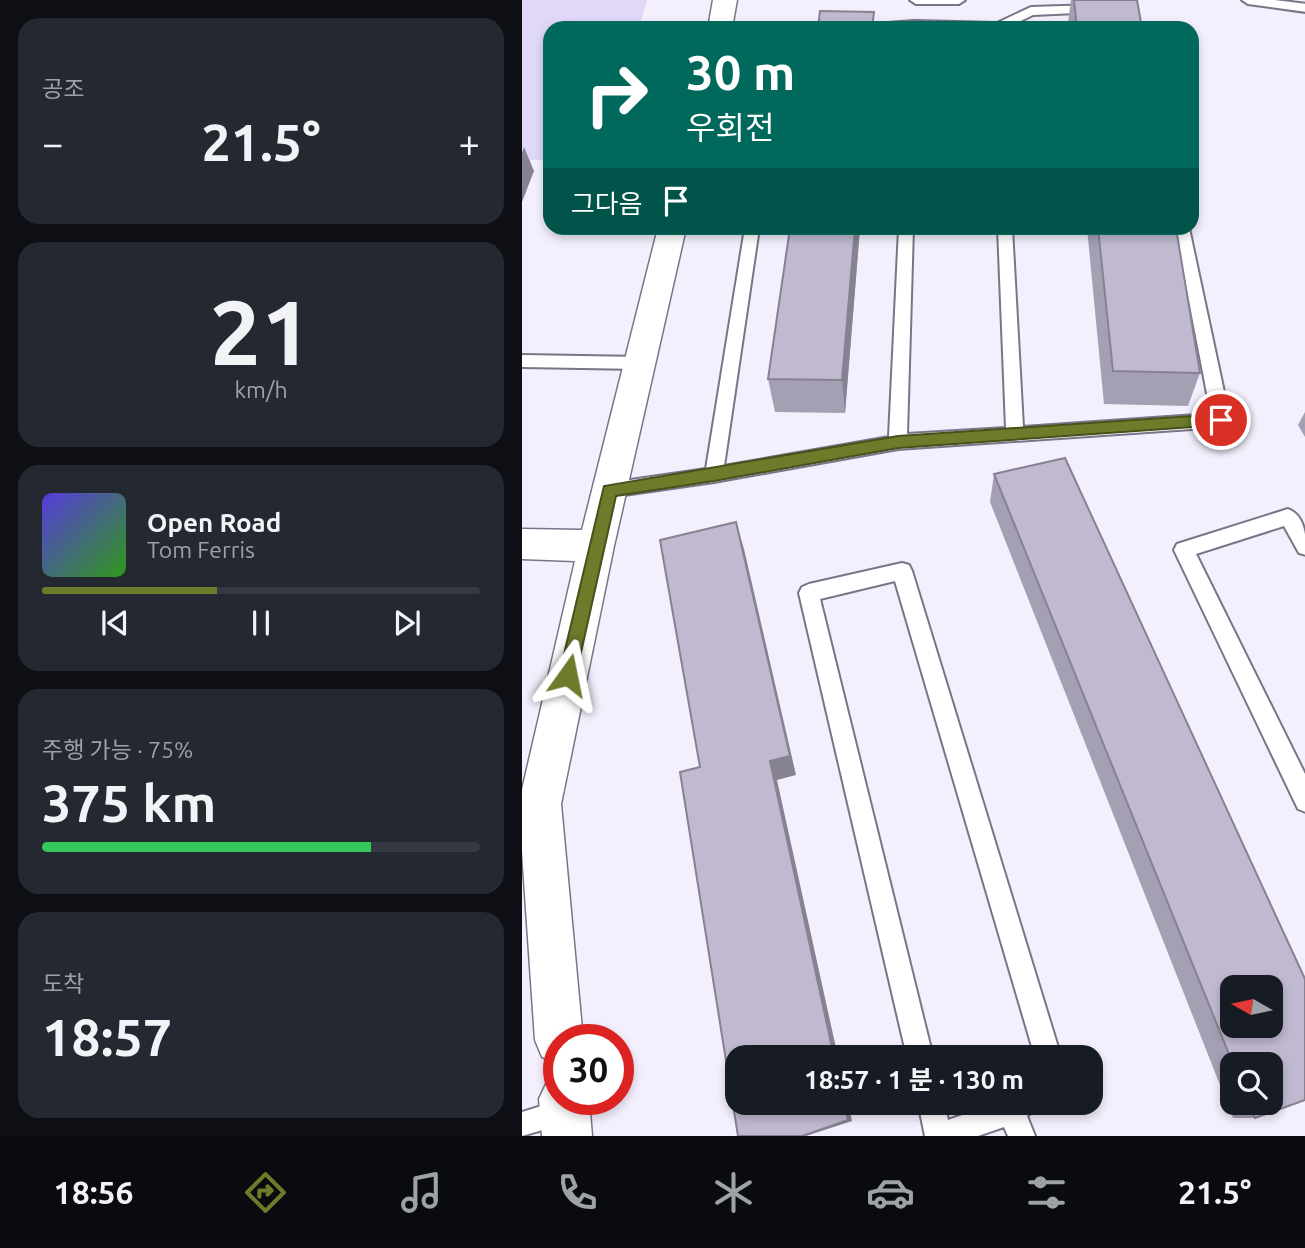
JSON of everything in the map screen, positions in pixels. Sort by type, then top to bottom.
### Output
[{"type":"street","points":[[721,21],[725,0]]},
{"type":"street","points":[[557,1024],[531,807],[670,235]]},
{"type":"street","points":[[522,544],[596,546]]},
{"type":"lane","points":[[916,0],[959,0]]},
{"type":"lane","points":[[1248,0],[1305,7]]},
{"type":"lane","points":[[1292,0],[1305,7]]},
{"type":"lane","points":[[1009,21],[1031,11],[1111,8]]},
{"type":"lane","points":[[714,475],[751,235]]},
{"type":"lane","points":[[898,442],[906,235]]},
{"type":"lane","points":[[1006,235],[1015,434]]},
{"type":"lane","points":[[610,490],[714,475],[898,442],[1221,420],[1183,235]]},
{"type":"lane","points":[[522,361],[641,363]]},
{"type":"lane","points":[[1305,547],[1288,517],[1184,551],[1305,801]]},
{"type":"lane","points":[[917,1045],[809,593],[902,571],[1044,1045]]},
{"type":"lane","points":[[934,1115],[938,1136],[996,1115]]},
{"type":"lane","points":[[1019,1115],[1022,1136]]},
{"type":"shaded area","points":[[522,0],[647,0],[641,21],[543,21],[543,160],[522,160]]},
{"type":"building","points":[[1074,0],[1137,0],[1141,21],[1076,21]]},
{"type":"building","points":[[820,11],[874,12],[873,21],[819,21]]},
{"type":"building","points":[[789,235],[854,235],[842,380],[768,379]]},
{"type":"building","points":[[1099,235],[1177,235],[1200,373],[1113,371]]},
{"type":"building","points":[[1065,458],[1305,979],[1305,1100],[1283,1108],[1283,1052],[1228,1052],[1222,1038],[1283,1038],[1283,975],[1220,975],[1220,1032],[994,474]]},
{"type":"building","points":[[736,522],[790,756],[770,761],[831,1045],[725,1045],[725,1054],[680,772],[700,767],[660,540]]},
{"type":"building","points":[[735,1115],[847,1115],[848,1120],[802,1136],[738,1136]]},
{"type":"route","points":[[568,675],[610,490],[714,475],[898,442],[1221,420]]}]
